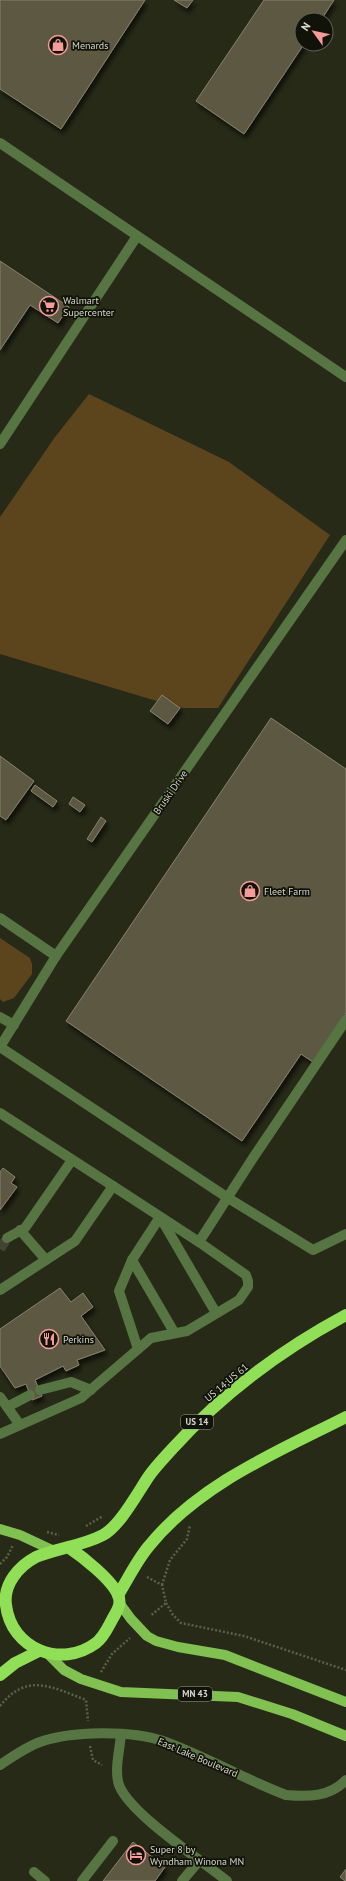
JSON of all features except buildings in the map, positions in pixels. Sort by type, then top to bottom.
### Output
[{"type":"highway","name":"US 14;US 61","points":[[0,1625],[4,1603],[10,1583],[15,1575],[28,1562],[52,1550],[68,1547],[104,1535],[125,1512],[150,1475],[167,1454],[185,1434],[225,1396],[281,1354],[346,1315]]},
{"type":"highway","points":[[0,1675],[15,1664],[43,1652],[69,1654],[87,1648],[96,1643],[104,1635],[119,1599],[148,1546],[164,1529],[199,1498],[226,1480],[346,1417]]},
{"type":"highway","points":[[68,1547],[89,1562],[119,1599]]},
{"type":"highway","points":[[4,1603],[12,1627],[20,1637],[43,1652]]},
{"type":"main road","points":[[0,1529],[20,1535],[52,1550]]},
{"type":"main road","points":[[119,1599],[136,1624],[148,1636],[156,1641],[178,1647],[226,1655],[346,1702]]},
{"type":"main road","name":"MN 43","points":[[43,1652],[64,1670],[82,1679],[120,1692],[238,1697],[292,1714],[346,1736]]},
{"type":"street","points":[[0,143],[346,377]]},
{"type":"street","points":[[0,444],[137,236]]},
{"type":"street","name":"Bruski Drive","points":[[0,1047],[56,956],[346,540]]},
{"type":"street","points":[[0,918],[56,956]]},
{"type":"street","points":[[0,1016],[14,1025]]},
{"type":"street","points":[[199,1242],[346,1020]]},
{"type":"street","points":[[0,1047],[228,1198],[313,1250],[346,1234]]},
{"type":"street","points":[[0,1114],[199,1242],[246,1275],[248,1281],[248,1287],[239,1300],[187,1331],[174,1332],[151,1338],[81,1398],[0,1434]]},
{"type":"street","points":[[7,1238],[25,1228],[72,1160]]},
{"type":"street","points":[[0,1290],[75,1241],[114,1186]]},
{"type":"street","points":[[138,1349],[118,1291],[132,1260],[160,1216]]},
{"type":"street","points":[[160,1216],[216,1313]]},
{"type":"street","points":[[20,1230],[46,1260]]},
{"type":"street","points":[[132,1260],[174,1332]]},
{"type":"street","points":[[40,1390],[71,1382],[91,1390]]},
{"type":"street","points":[[7,1407],[30,1395]]},
{"type":"street","points":[[0,1397],[20,1425]]},
{"type":"street","name":"East Lake Boulevard","points":[[0,1765],[38,1743],[58,1737],[84,1734],[121,1734],[162,1740],[286,1795],[307,1797],[328,1793],[346,1780]]},
{"type":"street","points":[[121,1734],[117,1773],[119,1785],[127,1800],[199,1861],[227,1881]]},
{"type":"street","points":[[82,1881],[113,1841]]},
{"type":"street","points":[[182,1881],[199,1861]]},
{"type":"street","points":[[34,1872],[45,1881]]},
{"type":"path","points":[[84,1527],[96,1521]]},
{"type":"path","points":[[188,1530],[187,1539],[170,1560],[162,1585],[166,1602],[173,1615],[181,1623],[244,1636],[346,1670]]},
{"type":"path","points":[[44,1532],[58,1535],[65,1534]]},
{"type":"path","points":[[0,1564],[7,1557],[14,1542]]},
{"type":"path","points":[[147,1577],[162,1585]]},
{"type":"path","points":[[150,1616],[166,1602]]},
{"type":"path","points":[[101,1672],[112,1654],[130,1638]]},
{"type":"path","points":[[0,1706],[7,1698],[24,1686],[43,1684],[86,1700],[88,1720]]},
{"type":"path","points":[[91,1750],[94,1760],[102,1765]]},
{"type":"shaded area","points":[[89,394],[229,462],[330,535],[218,708],[180,708],[0,654],[0,517],[55,437]]},
{"type":"shaded area","points":[[0,938],[30,958],[32,964],[32,974],[14,998],[3,1002],[0,999]]},
{"type":"tunnel","points":[[0,1249],[7,1238]]},
{"type":"place","name":"Menards","points":[[58,45]]},
{"type":"place","name":"Walmart Supercenter","points":[[49,306]]},
{"type":"place","name":"Fleet Farm","points":[[250,891]]},
{"type":"place","name":"Perkins","points":[[49,1339]]},
{"type":"place","name":"Super 8 by Wyndham Winona MN","points":[[136,1855]]}]
